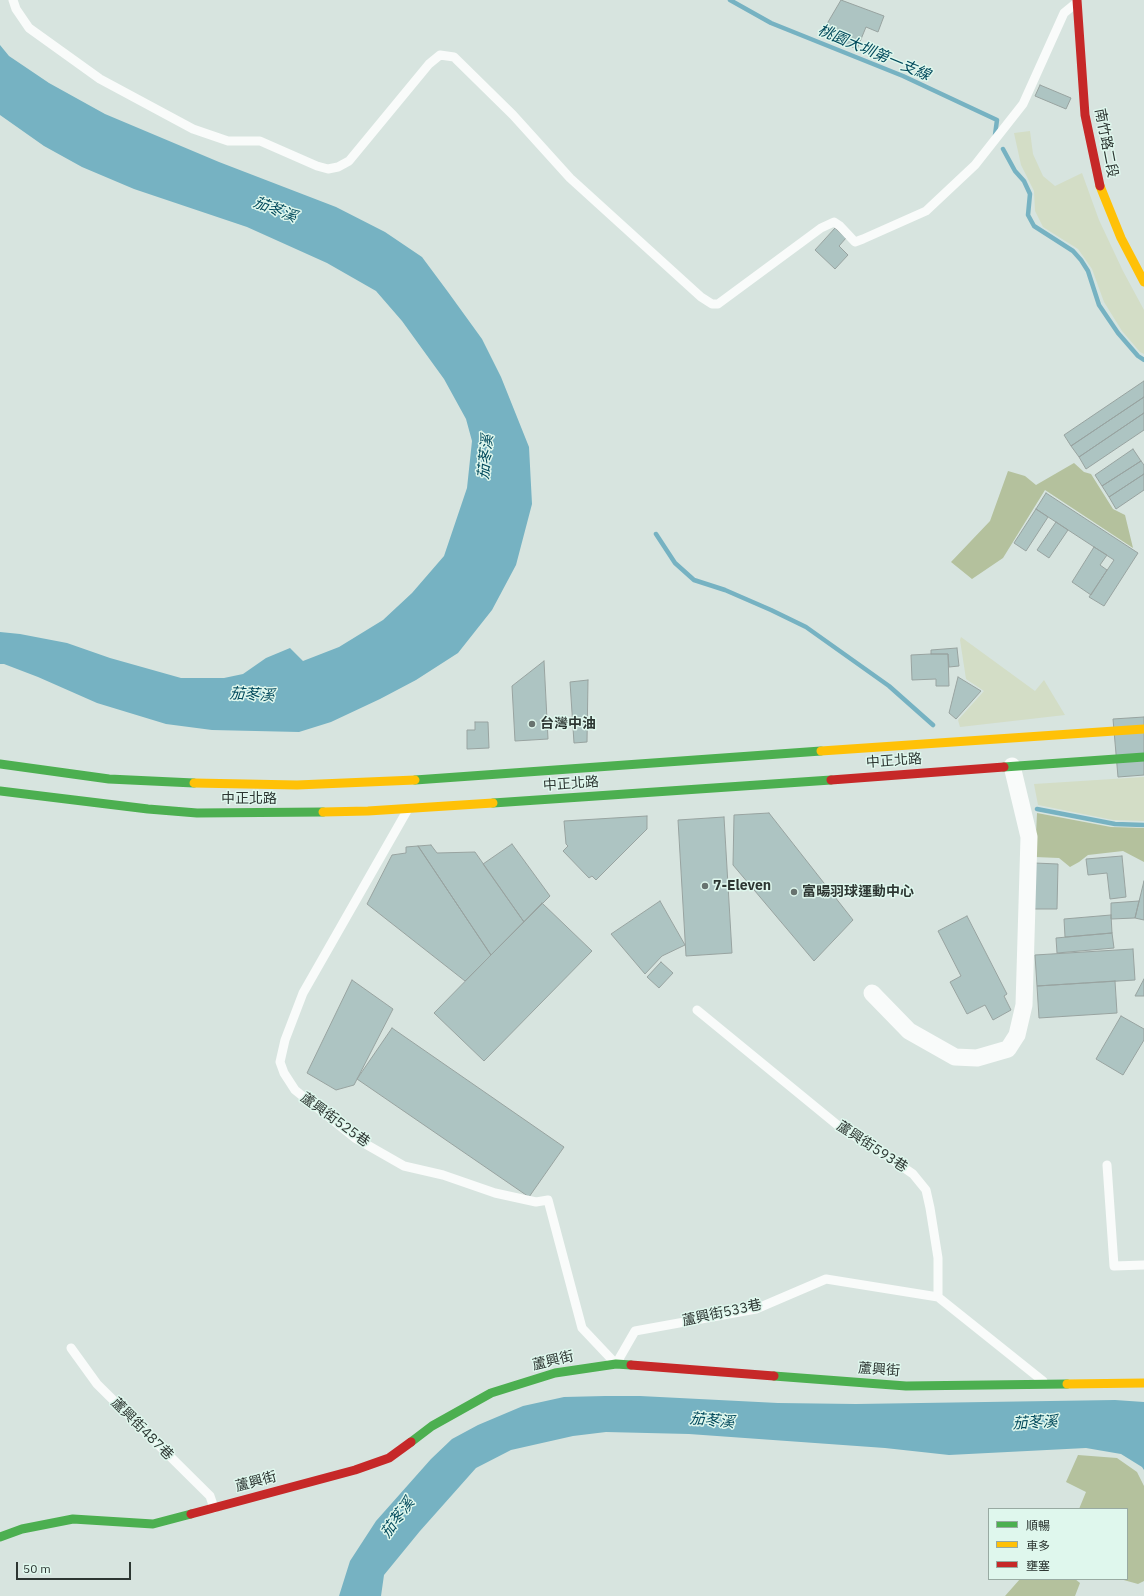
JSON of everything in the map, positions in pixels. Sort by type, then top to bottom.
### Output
[{"type":"street","name":"南竹路二段","points":[[1076,2],[1086,115],[1098,180],[1121,238],[1144,282]]},
{"type":"street","name":"中正北路","points":[[0,764],[109,779],[164,783],[296,785],[366,783],[1144,729]]},
{"type":"street","name":"中正北路","points":[[0,791],[148,809],[197,813],[288,813],[408,809],[1144,757]]},
{"type":"street","points":[[872,993],[909,1031],[955,1057],[977,1058],[1008,1049],[1017,1036],[1024,1005],[1030,837],[1012,766]]},
{"type":"street","name":"蘆興街","points":[[0,1537],[22,1529],[73,1519],[153,1524],[355,1470],[389,1458],[432,1426],[491,1393],[555,1373],[616,1364],[906,1386],[1144,1383]]},
{"type":"lane","points":[[13,0],[16,9],[29,28],[100,79],[192,129],[228,141],[260,141],[317,166],[328,168],[338,167],[349,160],[429,64],[440,55],[454,57],[512,115],[570,178],[701,298],[712,304],[718,304],[821,228],[834,222],[840,226],[855,242],[926,211],[975,165],[1023,104],[1064,13],[1076,2]]},
{"type":"lane","name":"蘆興街525巷","points":[[408,809],[303,993],[285,1040],[280,1062],[284,1074],[294,1090],[355,1138],[404,1166],[443,1175],[495,1194],[536,1202],[548,1200],[582,1328],[616,1364]]},
{"type":"lane","name":"蘆興街593巷","points":[[697,1010],[840,1128],[890,1158],[913,1174],[926,1190],[929,1202],[938,1258],[938,1297]]},
{"type":"lane","points":[[1107,1165],[1114,1266],[1144,1265]]},
{"type":"lane","name":"蘆興街533巷","points":[[616,1364],[635,1331],[756,1309],[826,1279],[938,1297]]},
{"type":"lane","points":[[938,1297],[1047,1384]]},
{"type":"lane","name":"蘆興街487巷","points":[[70,1348],[97,1384],[210,1496],[214,1508]]},
{"type":"green space","points":[[1030,131],[1033,154],[1043,176],[1055,186],[1082,173],[1099,220],[1123,271],[1144,310],[1144,354],[1140,352],[1122,331],[1104,302],[1092,269],[1078,249],[1043,227],[1035,211],[1034,191],[1021,165],[1014,133]]},
{"type":"green space","points":[[1074,463],[1084,472],[1091,474],[1113,509],[1125,515],[1133,548],[1045,490],[1003,558],[972,579],[951,562],[990,521],[1008,471],[1025,476],[1036,485]]},
{"type":"green space","points":[[961,637],[1035,691],[1044,680],[1065,715],[960,727],[958,720],[984,691],[966,679],[960,640]]},
{"type":"green space","points":[[1144,777],[1144,821],[1113,820],[1038,805],[1034,784]]},
{"type":"green space","points":[[1037,813],[1111,827],[1144,828],[1144,862],[1123,851],[1088,855],[1070,867],[1059,858],[1035,857]]},
{"type":"green space","points":[[1078,1455],[1117,1458],[1137,1472],[1144,1486],[1144,1581],[1138,1584],[1124,1580],[1128,1580],[1128,1508],[1079,1508],[1086,1492],[1066,1482]]},
{"type":"green space","points":[[1019,1580],[1076,1580],[1080,1583],[1075,1596],[1005,1596]]},
{"type":"water","name":"茄苳溪","points":[[0,45],[9,56],[49,83],[105,114],[219,162],[336,207],[385,232],[422,257],[482,339],[501,377],[529,447],[532,504],[516,565],[492,610],[458,653],[416,680],[380,699],[331,722],[299,732],[212,730],[166,724],[97,703],[38,677],[4,664],[0,664],[0,632],[20,634],[67,643],[110,658],[181,678],[224,678],[243,674],[266,658],[290,648],[303,661],[339,647],[383,620],[412,593],[444,556],[467,488],[472,441],[466,419],[444,379],[402,321],[376,291],[327,263],[247,227],[134,189],[82,167],[44,146],[0,115]]},
{"type":"water","name":"茄苳溪","points":[[640,1396],[778,1403],[856,1404],[1115,1400],[1144,1402],[1144,1470],[1142,1467],[1121,1454],[1086,1448],[949,1455],[885,1448],[689,1434],[606,1432],[573,1436],[511,1450],[476,1468],[420,1531],[384,1575],[381,1596],[339,1596],[350,1561],[376,1521],[431,1459],[452,1439],[478,1425],[523,1406],[564,1397]]},
{"type":"building","points":[[841,0],[884,16],[878,32],[866,27],[857,49],[821,34]]},
{"type":"building","points":[[1040,85],[1071,98],[1066,109],[1035,96]]},
{"type":"building","points":[[835,228],[846,238],[839,246],[848,255],[835,269],[815,250]]},
{"type":"building","points":[[1144,381],[1144,397],[1071,446],[1064,435]]},
{"type":"building","points":[[1144,397],[1144,413],[1079,457],[1071,446]]},
{"type":"building","points":[[1144,413],[1144,430],[1086,469],[1079,457]]},
{"type":"building","points":[[1133,449],[1141,461],[1102,486],[1095,475]]},
{"type":"building","points":[[1141,461],[1144,465],[1144,474],[1109,497],[1102,486]]},
{"type":"building","points":[[1144,474],[1144,490],[1116,509],[1109,497]]},
{"type":"building","points":[[1046,493],[1138,553],[1104,606],[1089,597],[1114,560],[1036,509]]},
{"type":"building","points":[[1036,509],[1048,517],[1026,551],[1014,543]]},
{"type":"building","points":[[1056,522],[1068,530],[1049,558],[1037,550]]},
{"type":"building","points":[[1094,547],[1107,555],[1100,565],[1107,570],[1091,595],[1072,582]]},
{"type":"building","points":[[957,648],[959,666],[949,667],[948,654],[931,654],[931,650]]},
{"type":"building","points":[[948,654],[949,686],[936,686],[936,679],[912,680],[911,655]]},
{"type":"building","points":[[544,661],[548,739],[515,741],[512,686]]},
{"type":"building","points":[[958,677],[981,691],[956,719],[949,713]]},
{"type":"building","points":[[588,680],[587,742],[574,743],[570,682]]},
{"type":"building","points":[[1144,717],[1144,775],[1118,777],[1113,719]]},
{"type":"building","points":[[475,722],[488,722],[489,748],[467,749],[467,730],[475,730]]},
{"type":"building","name":"富暘羽球運動中心","points":[[769,813],[853,920],[814,961],[733,865],[734,815]]},
{"type":"building","points":[[647,816],[647,829],[596,880],[592,876],[589,878],[563,851],[568,846],[566,844],[564,821]]},
{"type":"building","name":"7-Eleven","points":[[724,817],[732,953],[686,956],[678,820]]},
{"type":"building","points":[[512,844],[550,896],[524,922],[483,864]]},
{"type":"building","points":[[431,845],[437,853],[475,852],[524,922],[491,955],[418,846]]},
{"type":"building","points":[[418,846],[491,955],[465,981],[367,904],[392,855],[406,853],[406,847]]},
{"type":"building","points":[[1122,856],[1126,897],[1110,899],[1107,873],[1088,875],[1086,859]]},
{"type":"building","points":[[1034,863],[1058,864],[1057,909],[1034,909]]},
{"type":"building","points":[[1144,881],[1144,920],[1135,918]]},
{"type":"building","points":[[660,901],[685,945],[662,956],[645,974],[611,934]]},
{"type":"building","points":[[1139,901],[1135,918],[1111,919],[1111,903]]},
{"type":"building","points":[[542,903],[592,951],[484,1061],[434,1013]]},
{"type":"building","points":[[1111,915],[1112,933],[1065,937],[1064,919]]},
{"type":"building","points":[[967,916],[1007,994],[1004,996],[1011,1010],[993,1020],[985,1005],[967,1014],[950,982],[961,976],[938,931]]},
{"type":"building","points":[[1112,933],[1114,948],[1057,953],[1056,938]]},
{"type":"building","points":[[1133,949],[1135,980],[1037,986],[1035,955]]},
{"type":"building","points":[[661,962],[673,973],[659,988],[647,977]]},
{"type":"building","points":[[1144,979],[1144,996],[1135,996]]},
{"type":"building","points":[[352,980],[393,1009],[354,1085],[336,1090],[307,1073]]},
{"type":"building","points":[[1115,981],[1117,1013],[1039,1018],[1037,986]]},
{"type":"building","points":[[1121,1016],[1144,1029],[1144,1040],[1123,1075],[1096,1059]]},
{"type":"building","points":[[392,1028],[564,1147],[529,1197],[357,1079]]},
{"type":"waterway","name":"桃園大圳第一支線","points":[[730,0],[771,23],[903,76],[997,120],[995,135]]},
{"type":"waterway","name":"桃園大圳第一支線","points":[[1003,149],[1015,171],[1024,181],[1030,194],[1028,215],[1034,226],[1073,251],[1081,260],[1088,271],[1099,305],[1118,333],[1138,356],[1144,360]]},
{"type":"waterway","points":[[656,534],[675,563],[694,580],[725,590],[806,627],[889,686],[933,725]]},
{"type":"waterway","points":[[1037,809],[1115,824],[1144,825]]},
{"type":"traffic: fast","points":[[415,780],[821,751]]},
{"type":"traffic: fast","points":[[1004,767],[1144,757]]},
{"type":"traffic: fast","points":[[0,764],[109,779],[194,783]]},
{"type":"traffic: fast","points":[[493,803],[831,780]]},
{"type":"traffic: fast","points":[[0,791],[148,809],[197,813],[323,812]]},
{"type":"traffic: fast","points":[[411,1442],[432,1426],[491,1393],[555,1373],[616,1364],[631,1365]]},
{"type":"traffic: fast","points":[[774,1376],[906,1386],[1067,1384]]},
{"type":"traffic: fast","points":[[0,1537],[22,1529],[73,1519],[153,1524],[191,1514]]},
{"type":"traffic: slow","points":[[1100,186],[1121,238],[1144,282]]},
{"type":"traffic: slow","points":[[821,751],[1144,729]]},
{"type":"traffic: slow","points":[[194,783],[297,785],[415,780]]},
{"type":"traffic: slow","points":[[323,812],[368,811],[493,803]]},
{"type":"traffic: slow","points":[[1067,1384],[1144,1383]]},
{"type":"traffic: jam","points":[[1077,0],[1085,115],[1100,186]]},
{"type":"traffic: jam","points":[[831,780],[1004,767]]},
{"type":"traffic: jam","points":[[631,1365],[774,1376]]},
{"type":"traffic: jam","points":[[191,1514],[355,1470],[389,1458],[411,1442]]},
{"type":"place","name":"台灣中油","points":[[532,724]]},
{"type":"place","name":"7-Eleven","points":[[705,886]]},
{"type":"place","name":"富暘羽球運動中心","points":[[794,892]]}]
